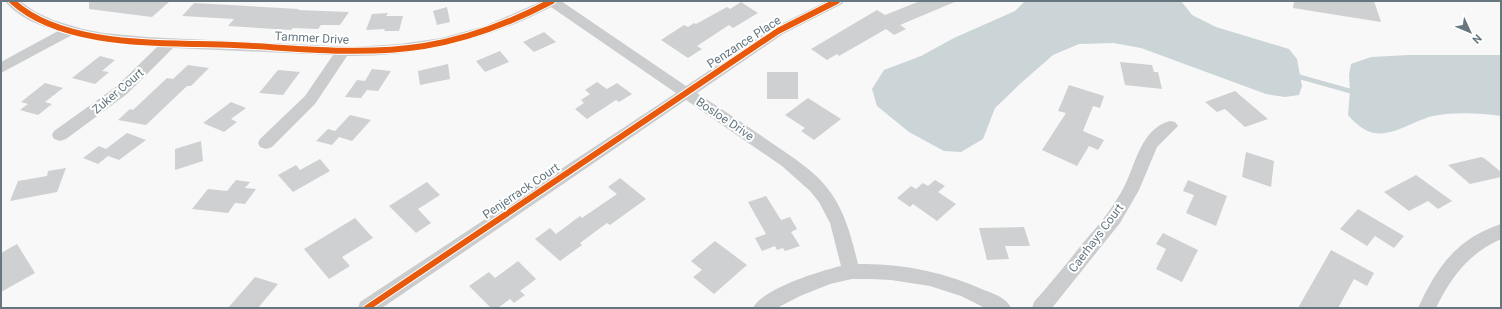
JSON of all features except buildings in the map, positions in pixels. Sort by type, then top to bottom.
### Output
[{"type":"street","name":"Tammer Drive","points":[[12,1],[35,17],[63,28],[120,39],[343,51],[385,50],[442,43],[499,26],[552,1]]},
{"type":"street","name":"Bosloe Drive","points":[[552,1],[793,165],[818,186],[830,203],[840,224],[851,272]]},
{"type":"street","name":"Penzance Place","points":[[687,93],[778,31],[837,1]]},
{"type":"street","points":[[1,57],[42,36],[63,28]]},
{"type":"street","points":[[1,68],[63,28]]},
{"type":"street","name":"Zuker Court","points":[[60,135],[122,90],[170,42]]},
{"type":"street","points":[[266,142],[310,100],[343,51]]},
{"type":"street","name":"Penjerrack Court","points":[[368,308],[687,93]]},
{"type":"street","name":"Caerhays Court","points":[[1041,308],[1114,218],[1131,190],[1150,144],[1158,134],[1170,126]]},
{"type":"street","points":[[1427,308],[1439,281],[1452,263],[1472,246],[1501,231]]},
{"type":"street","points":[[762,308],[791,291],[851,272],[888,273],[936,281],[977,295],[1002,308]]},
{"type":"shaded area","points":[[1025,1],[1181,1],[1192,15],[1216,27],[1289,49],[1297,59],[1302,86],[1299,95],[1285,97],[1266,94],[1141,48],[1113,43],[1079,44],[1053,55],[1021,83],[995,108],[983,139],[961,152],[944,151],[909,132],[877,106],[872,89],[884,70],[921,56],[954,38],[1015,11]]},
{"type":"shaded area","points":[[1409,55],[1501,55],[1501,116],[1459,113],[1433,116],[1388,133],[1380,134],[1372,133],[1356,124],[1348,115],[1350,91],[1349,75],[1351,64],[1371,57]]},
{"type":"waterway","points":[[1300,77],[1350,91]]},
{"type":"cycle path","points":[[12,1],[35,18],[48,24],[104,37],[147,42],[233,45],[328,51],[376,51],[441,43],[490,29],[552,1]]},
{"type":"cycle path","points":[[367,308],[778,31],[837,1]]}]
